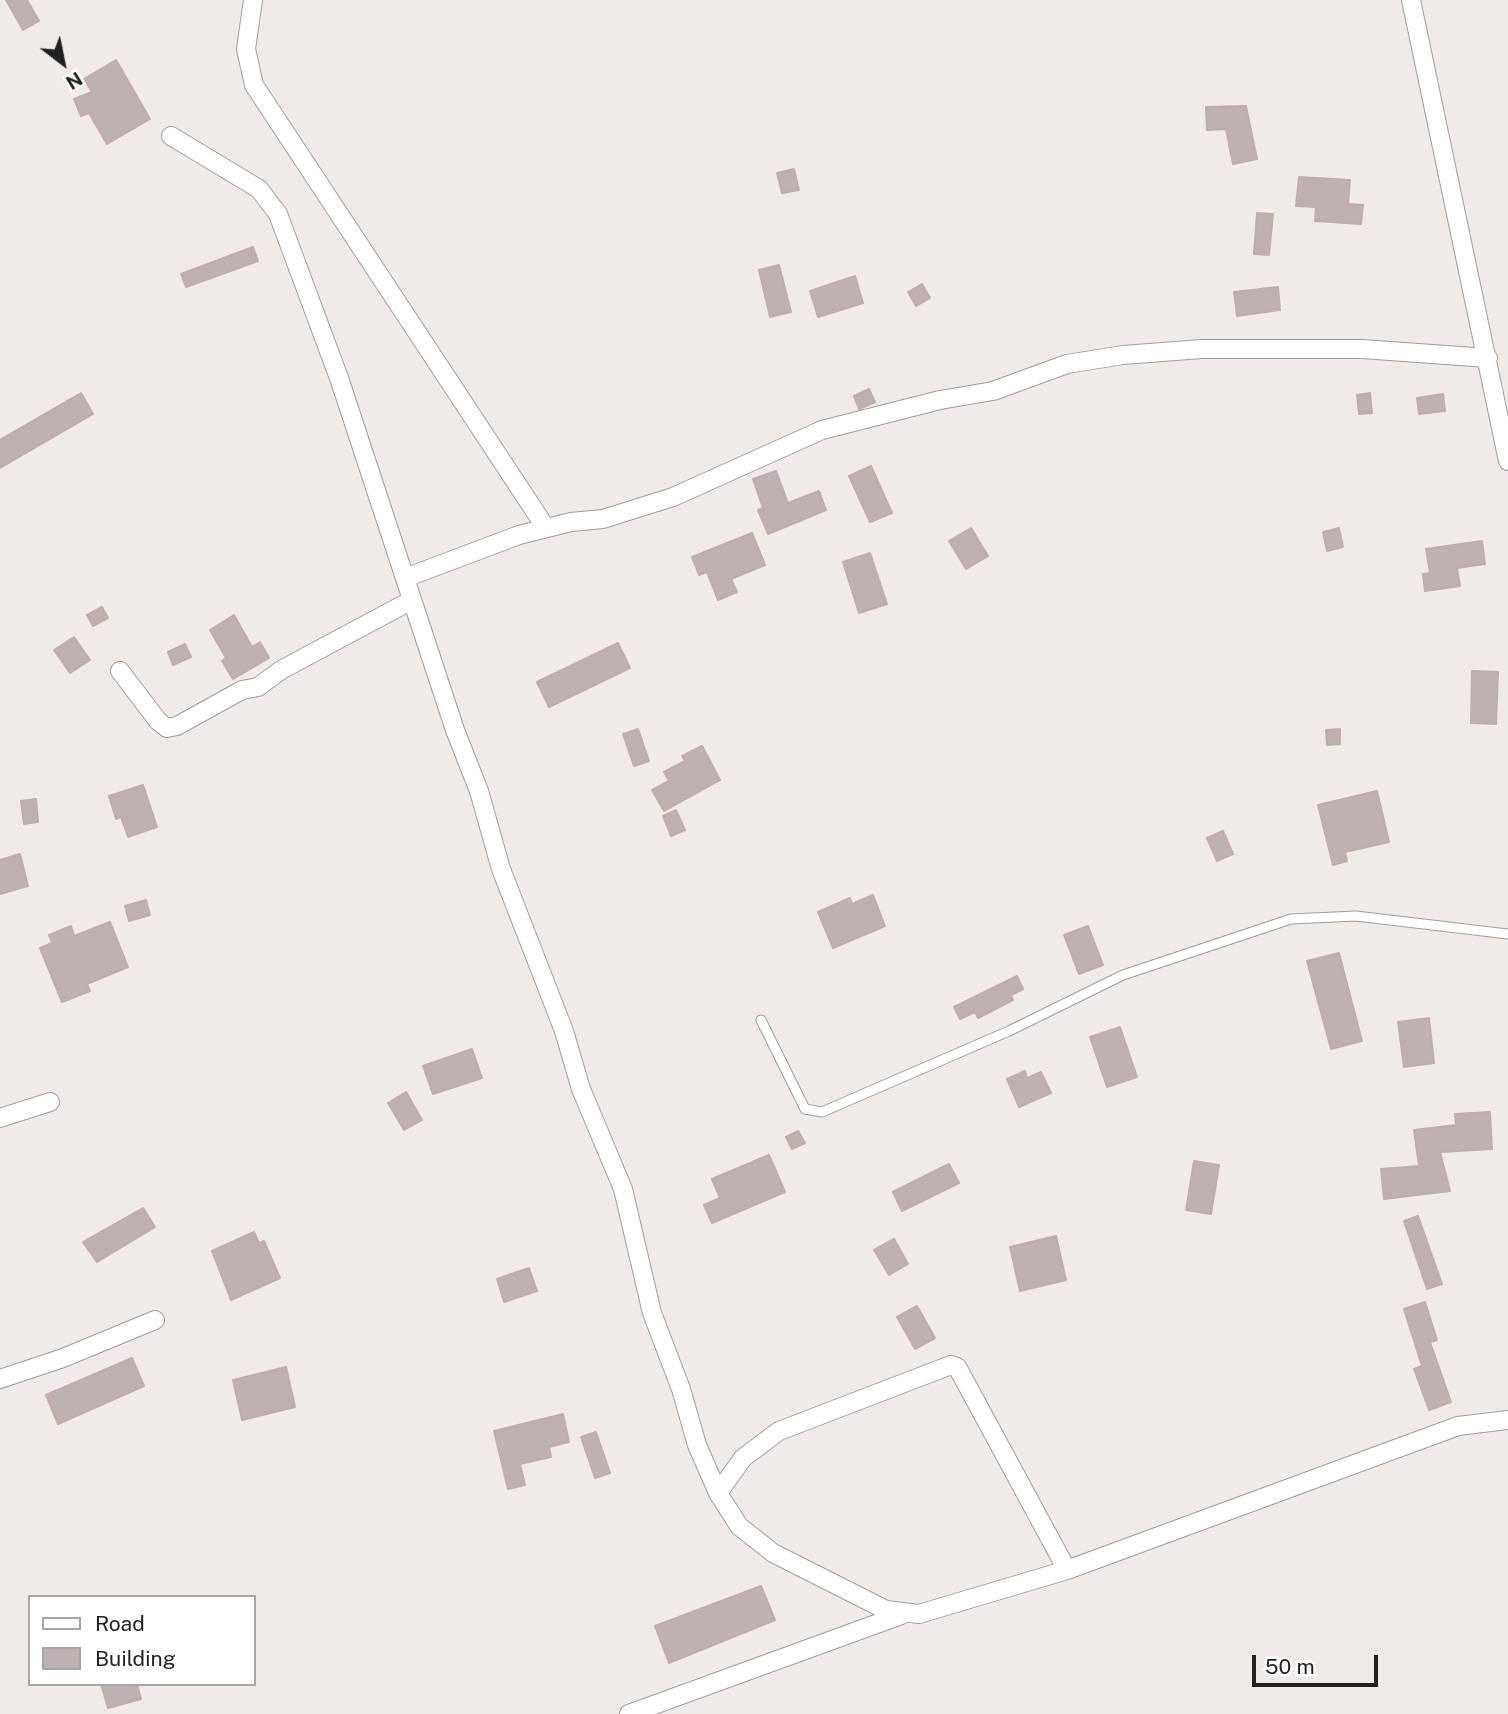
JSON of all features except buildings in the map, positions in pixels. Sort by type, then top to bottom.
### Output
[{"type":"street","points":[[253,0],[246,49],[254,85],[546,528]]},
{"type":"street","points":[[1411,0],[1508,461]]},
{"type":"street","points":[[171,136],[259,189],[278,214],[339,378],[455,730],[480,791],[505,879],[564,1031],[581,1089],[623,1189],[655,1325],[681,1389],[697,1445],[718,1493],[739,1526],[773,1553],[901,1615]]},
{"type":"street","points":[[405,578],[519,535],[603,519],[673,497],[822,430],[940,400],[993,391],[1067,364],[1123,355],[1202,349],[1362,349],[1488,358]]},
{"type":"street","points":[[120,671],[158,721],[167,728],[177,726],[242,690],[258,687],[281,670],[412,600]]},
{"type":"street","points":[[0,1118],[50,1102]]},
{"type":"street","points":[[0,1378],[63,1358],[155,1320]]},
{"type":"street","points":[[718,1493],[743,1458],[779,1431],[950,1365],[957,1367],[961,1374],[1067,1570]]},
{"type":"street","points":[[629,1714],[901,1615],[938,1609],[1067,1570],[1458,1426],[1508,1420]]},
{"type":"lane","points":[[761,1020],[805,1109],[822,1112],[1009,1031],[1123,975],[1291,919],[1356,916],[1508,934]]}]
